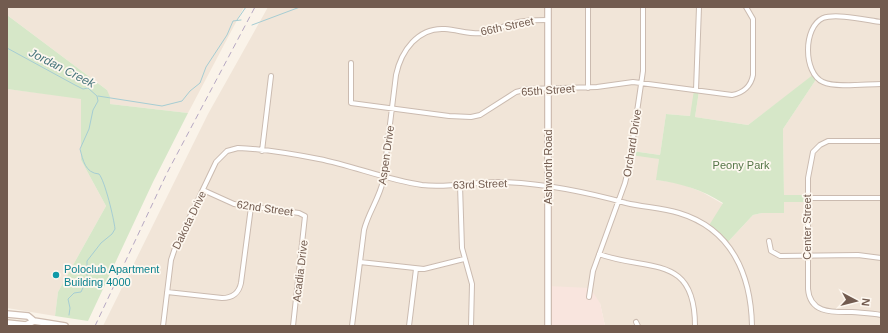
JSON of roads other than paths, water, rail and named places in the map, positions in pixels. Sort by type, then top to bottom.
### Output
[{"type":"main road","name":"Ashworth Road","points":[[548,7],[548,326]]},
{"type":"main road","points":[[7,314],[28,316],[34,321],[65,326]]},
{"type":"main road","points":[[7,323],[26,325],[34,321]]},
{"type":"street","points":[[588,7],[588,88]]},
{"type":"street","name":"Orchard Drive","points":[[589,297],[592,277],[630,166],[642,82],[643,7]]},
{"type":"street","points":[[696,90],[698,7]]},
{"type":"street","name":"65th Street","points":[[351,63],[351,103],[449,116],[471,117],[480,115],[516,92],[548,88],[588,88],[624,82],[642,82],[736,94],[748,87],[753,72],[753,24],[747,8]]},
{"type":"street","points":[[881,22],[833,16],[824,18],[816,23],[810,35],[809,61],[811,70],[817,78],[829,84],[881,84]]},
{"type":"street","name":"66th Street","points":[[404,53],[413,41],[430,31],[443,28],[480,33],[524,20],[548,20]]},
{"type":"street","name":"Aspen Drive","points":[[352,326],[367,219],[380,195],[384,176],[398,65],[404,53]]},
{"type":"street","points":[[262,151],[271,76]]},
{"type":"street","name":"Center Street","points":[[881,141],[833,141],[824,143],[813,152],[809,166],[807,198],[808,289],[812,303],[823,311],[881,315]]},
{"type":"street","name":"63rd Street","points":[[234,149],[262,151],[320,159],[423,185],[460,185],[501,182],[589,193],[619,201],[670,211],[689,217],[716,234],[736,256],[744,272],[749,291],[752,326]]},
{"type":"street","name":"Dakota Drive","points":[[163,326],[173,253],[219,158],[234,149]]},
{"type":"street","points":[[460,185],[462,248],[472,284],[472,326]]},
{"type":"street","name":"62nd Street","points":[[203,190],[234,204],[299,213],[305,216]]},
{"type":"street","points":[[807,198],[881,198]]},
{"type":"street","points":[[167,292],[226,298],[237,293],[242,283],[251,207]]},
{"type":"street","name":"Acadia Drive","points":[[293,326],[305,216]]},
{"type":"street","points":[[769,241],[771,252],[777,255],[858,256],[881,258]]},
{"type":"street","points":[[600,254],[617,260],[659,266],[672,272],[683,282],[691,293],[695,306],[696,326]]},
{"type":"street","points":[[360,262],[416,269],[431,269],[464,259]]},
{"type":"street","points":[[409,326],[416,269]]},
{"type":"waterway","points":[[237,20],[246,7]]},
{"type":"waterway","points":[[252,25],[300,7]]},
{"type":"waterway","points":[[98,96],[162,106],[182,101],[190,91],[200,83],[206,67],[227,35],[233,21],[241,20]]},
{"type":"waterway","name":"Jordan Creek","points":[[7,48],[83,89],[88,88],[97,96],[98,101],[93,110],[89,129],[80,149],[85,165],[94,173],[99,174],[104,184],[115,229],[112,234],[101,243],[87,261],[87,279],[81,292],[74,293],[68,299],[70,308],[69,315]]},
{"type":"railway","points":[[95,326],[167,173],[255,7]]},
{"type":"place","name":"Poloclub Apartment Building 4000","points":[[56,275]]},
{"type":"park label","name":"Peony Park","points":[[741,165]]}]
